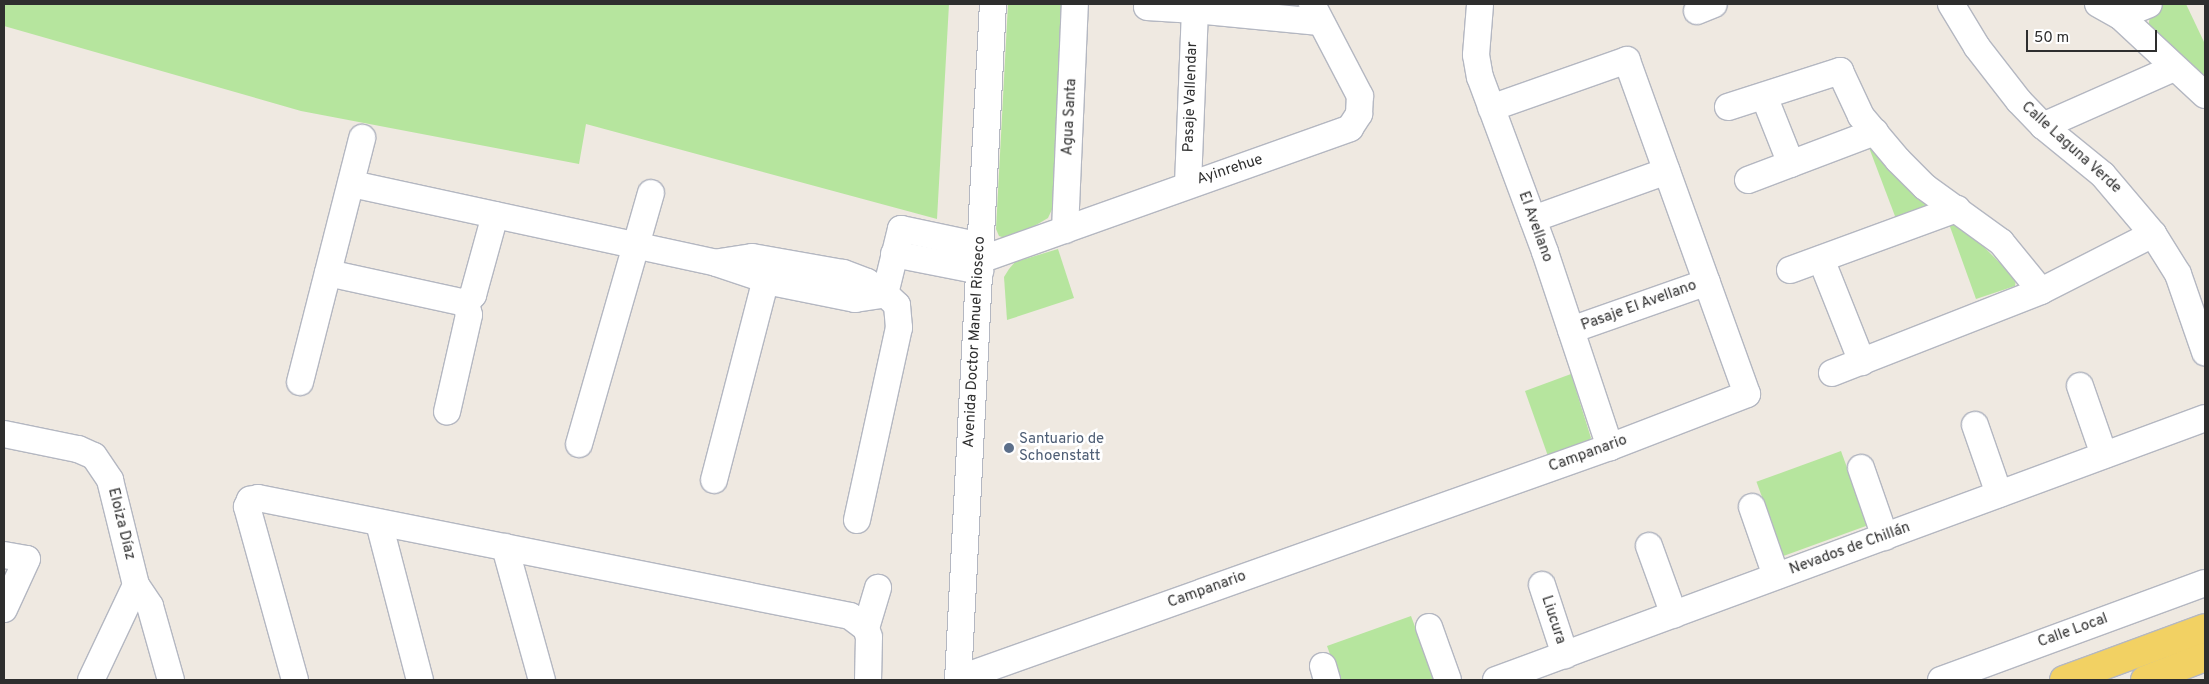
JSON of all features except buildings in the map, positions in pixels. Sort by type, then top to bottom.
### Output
[{"type":"main road","points":[[2064,680],[2205,628]]},
{"type":"main road","points":[[2145,680],[2205,657]]},
{"type":"street","name":"Avenida Doctor Manuel Rioseco","points":[[958,680],[993,4]]},
{"type":"street","name":"Agua Santa","points":[[1065,230],[1075,4]]},
{"type":"street","name":"El Avellano","points":[[1480,4],[1476,56],[1491,108],[1571,330],[1610,447]]},
{"type":"street","name":"Calle Laguna Verde","points":[[1951,4],[1997,75],[2043,126],[2103,175],[2153,234],[2178,274],[2205,352]]},
{"type":"street","points":[[2109,10],[2149,4]]},
{"type":"street","points":[[1147,7],[1316,13]]},
{"type":"street","name":"Pasaje Vallendar","points":[[1188,184],[1195,10]]},
{"type":"street","points":[[2109,10],[2205,95]]},
{"type":"street","name":"Ayinrehue","points":[[980,259],[1350,128],[1359,114],[1360,96],[1316,13]]},
{"type":"street","name":"Campanario","points":[[958,680],[1610,447],[1747,394],[1627,60],[1491,108]]},
{"type":"street","points":[[2043,126],[2174,68]]},
{"type":"street","points":[[1728,107],[1840,71],[1861,116],[1925,187],[2001,242],[2041,290]]},
{"type":"street","points":[[1764,96],[1791,164]]},
{"type":"street","points":[[1748,180],[1875,132]]},
{"type":"street","points":[[300,382],[352,184],[362,138]]},
{"type":"street","points":[[1532,219],[1667,171]]},
{"type":"street","points":[[352,184],[716,263],[766,279],[855,299],[885,294]]},
{"type":"street","points":[[579,444],[651,192]]},
{"type":"street","points":[[1790,270],[1957,209]]},
{"type":"street","points":[[466,303],[474,295],[495,215]]},
{"type":"street","points":[[885,294],[901,229],[980,259]]},
{"type":"street","points":[[1832,374],[2041,290],[2153,234]]},
{"type":"street","points":[[716,263],[752,257],[842,273],[885,294],[897,305],[899,328],[857,520]]},
{"type":"street","points":[[1822,259],[1862,362]]},
{"type":"street","points":[[328,273],[466,303]]},
{"type":"street","points":[[714,480],[766,279]]},
{"type":"street","name":"Pasaje El Avellano","points":[[1571,330],[1707,282]]},
{"type":"street","points":[[446,412],[469,315],[466,303]]},
{"type":"street","points":[[2080,386],[2104,455]]},
{"type":"street","name":"Nevados de Chillán","points":[[1496,680],[2205,418]]},
{"type":"street","points":[[1975,425],[1999,494]]},
{"type":"street","name":"Eloiza Díaz","points":[[4,434],[78,449],[94,456],[110,480],[136,585],[150,606],[171,680]]},
{"type":"street","points":[[1861,468],[1885,536]]},
{"type":"street","points":[[296,680],[249,515],[250,500],[258,498],[850,616],[866,628],[869,637],[868,680]]},
{"type":"street","points":[[1752,507],[1776,576]]},
{"type":"street","points":[[379,523],[420,680]]},
{"type":"street","points":[[1649,546],[1674,615]]},
{"type":"street","points":[[505,547],[549,679]]},
{"type":"street","points":[[4,555],[27,559],[4,609]]},
{"type":"street","name":"Calle Local","points":[[1941,680],[2205,583]]},
{"type":"street","points":[[91,680],[136,585]]},
{"type":"street","name":"Liucura","points":[[1542,586],[1564,655]]},
{"type":"street","points":[[866,628],[878,588]]},
{"type":"street","points":[[1429,627],[1448,680]]},
{"type":"green space","points":[[4,4],[949,4],[937,219],[586,124],[579,164],[301,111],[4,26]]},
{"type":"green space","points":[[1008,4],[1064,4],[1054,205],[1048,218],[1011,240],[999,236],[996,229]]},
{"type":"green space","points":[[2163,4],[2186,4],[2205,44],[2205,85],[2148,31],[2150,14]]},
{"type":"green space","points":[[1868,145],[1933,204],[1898,224]]},
{"type":"green space","points":[[1954,222],[1963,226],[2016,279],[2015,286],[1976,299],[1949,224]]},
{"type":"green space","points":[[1058,249],[1074,298],[1007,320],[1004,277],[1009,269],[1015,262]]},
{"type":"green space","points":[[1571,374],[1591,438],[1588,443],[1549,459],[1525,391]]},
{"type":"green space","points":[[1841,451],[1868,525],[1783,556],[1756,482]]},
{"type":"green space","points":[[1411,616],[1435,680],[1339,680],[1327,646]]},
{"type":"place","name":"Santuario de Schoenstatt","points":[[1009,448]]}]
